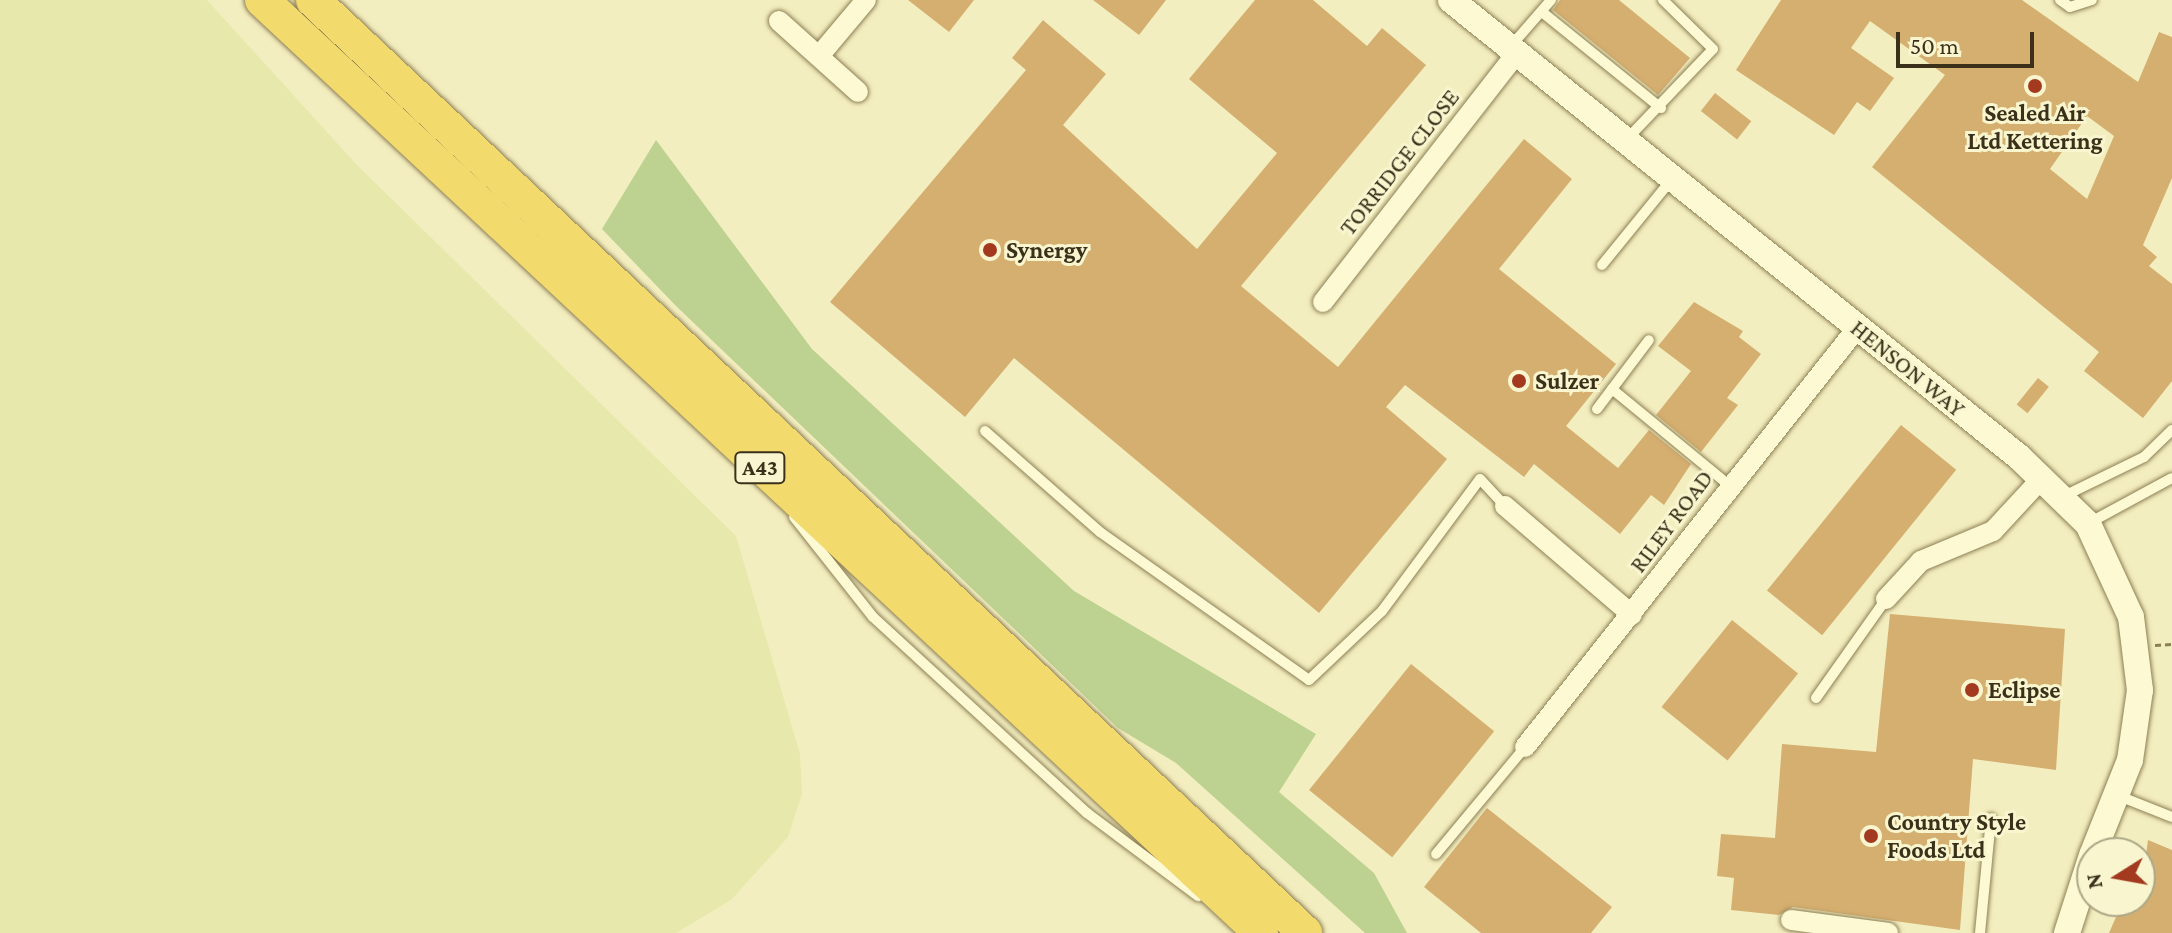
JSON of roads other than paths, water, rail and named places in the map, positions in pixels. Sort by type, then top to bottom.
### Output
[{"type":"highway","name":"A43","points":[[262,0],[1261,933]]},
{"type":"highway","name":"A43","points":[[313,0],[1305,933]]},
{"type":"street","points":[[819,56],[866,0]]},
{"type":"street","name":"HENSON WAY","points":[[1451,0],[2043,477],[2088,524],[2120,586],[2138,654],[2138,721],[2117,795],[2099,837]]},
{"type":"street","points":[[779,21],[858,92]]},
{"type":"street","name":"TORRIDGE CLOSE","points":[[1323,302],[1513,50]]},
{"type":"street","name":"RILEY ROAD","points":[[1525,747],[1858,327]]},
{"type":"street","points":[[1886,599],[1921,561],[1993,531],[2043,477]]},
{"type":"street","points":[[1505,506],[1632,615]]},
{"type":"street","name":"HENSON WAY","points":[[2067,933],[2076,905]]},
{"type":"street","points":[[1791,920],[1888,933]]},
{"type":"lane","points":[[1513,50],[1551,0]]},
{"type":"lane","points":[[1626,141],[1661,108],[1713,49],[1663,0]]},
{"type":"lane","points":[[2060,0],[2070,7],[2092,0]]},
{"type":"lane","points":[[1542,12],[1661,108]]},
{"type":"lane","points":[[1602,265],[1673,179]]},
{"type":"lane","points":[[1597,409],[1649,340]]},
{"type":"lane","points":[[1612,389],[1730,486]]},
{"type":"lane","points":[[2064,496],[2144,457],[2172,430]]},
{"type":"lane","points":[[985,431],[1100,532],[1309,680],[1382,611],[1480,479],[1505,506]]},
{"type":"lane","points":[[741,450],[873,617],[1087,813],[1248,933]]},
{"type":"lane","points":[[2088,524],[2172,478]]},
{"type":"lane","points":[[1816,698],[1886,599]]},
{"type":"lane","points":[[1436,854],[1525,747]]},
{"type":"lane","points":[[2117,795],[2172,817]]},
{"type":"lane","points":[[1980,933],[1991,819]]},
{"type":"place","name":"Sealed Air Ltd Kettering","points":[[2035,86]]},
{"type":"place","name":"Synergy","points":[[990,250]]},
{"type":"place","name":"Sulzer","points":[[1519,381]]},
{"type":"place","name":"Eclipse","points":[[1972,690]]},
{"type":"place","name":"Country Style Foods Ltd","points":[[1871,836]]}]
